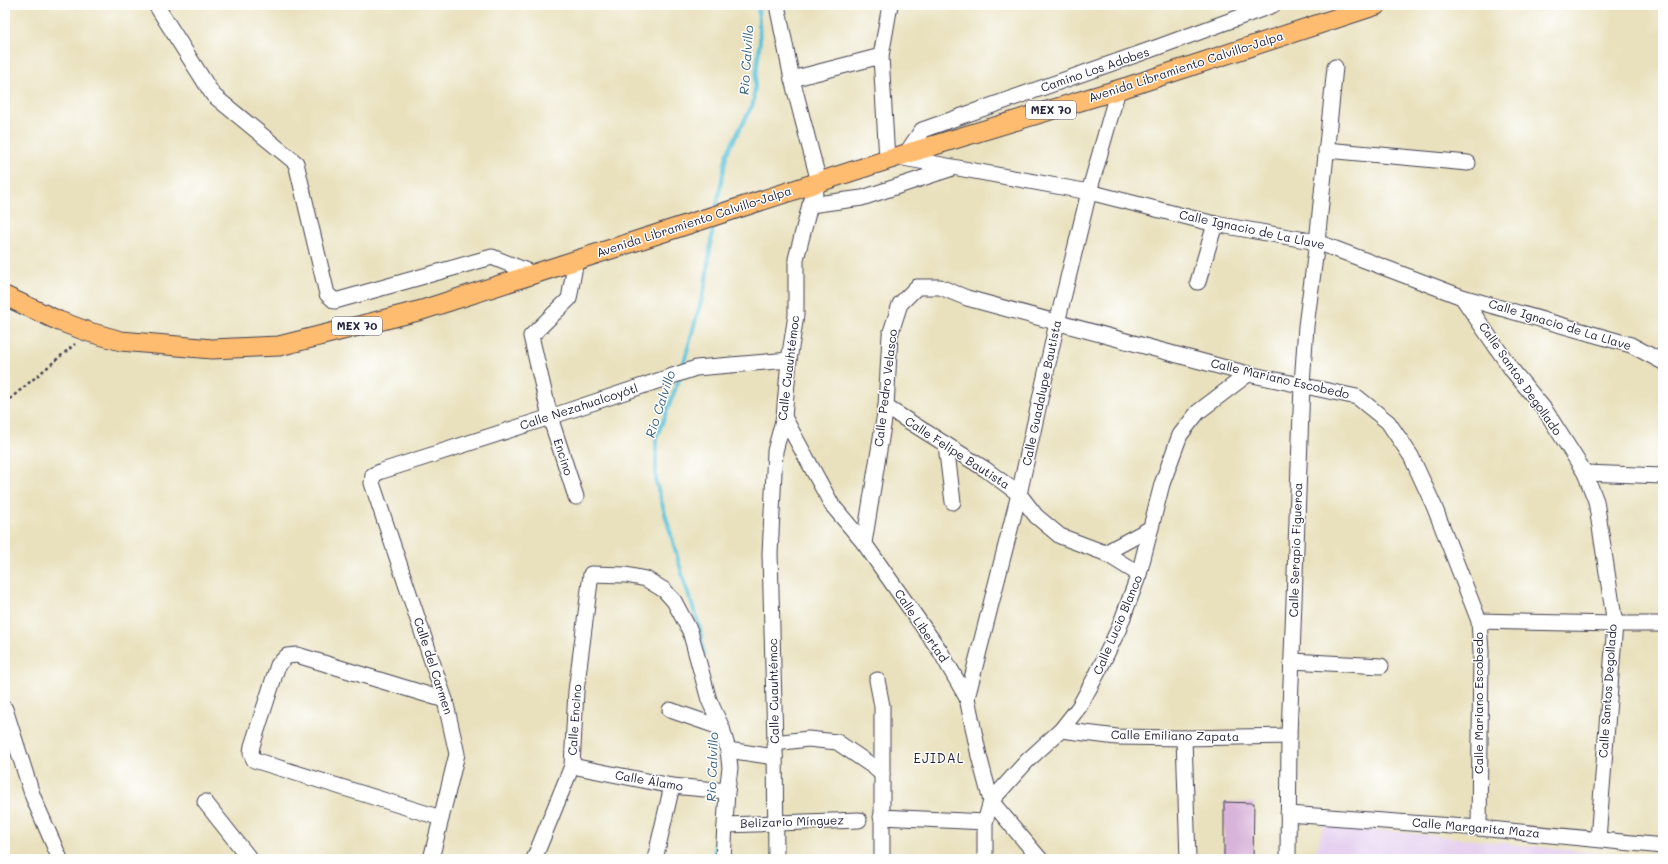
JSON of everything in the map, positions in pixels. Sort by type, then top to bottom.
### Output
[{"type":"main road","name":"Avenida Libramiento Calvillo-Jalpa","points":[[5,296],[89,332],[121,341],[212,350],[279,346],[422,310],[896,157],[1118,90],[1377,5]]},
{"type":"street","points":[[156,5],[213,95],[296,163],[327,294],[335,301],[492,257],[534,274]]},
{"type":"street","points":[[777,5],[792,79],[818,182]]},
{"type":"street","points":[[890,5],[881,56],[896,157]]},
{"type":"street","name":"Camino Los Adobes","points":[[896,157],[922,130],[1273,5]]},
{"type":"street","points":[[792,79],[881,56]]},
{"type":"street","name":"Calle Serapio Figueroa","points":[[1288,859],[1289,736],[1302,384],[1306,326],[1317,242],[1335,67]]},
{"type":"street","name":"Calle Guadalupe Bautista","points":[[967,698],[1019,494],[1057,323],[1089,192],[1118,90]]},
{"type":"street","points":[[1326,150],[1468,163]]},
{"type":"street","name":"Calle Ignacio de La Llave","points":[[896,157],[1089,192],[1215,224],[1317,242],[1462,297],[1631,345],[1663,362]]},
{"type":"street","points":[[810,205],[862,198],[955,167]]},
{"type":"street","name":"Calle Cuauhtémoc","points":[[776,859],[770,554],[775,451],[784,417],[789,360],[796,315],[796,259],[810,205],[818,182]]},
{"type":"street","points":[[1198,282],[1215,224]]},
{"type":"street","name":"Encino","points":[[576,260],[569,299],[532,336],[550,417],[576,497]]},
{"type":"street","name":"Calle Pedro Velasco","points":[[864,543],[886,407],[890,334],[900,304],[917,287],[940,287]]},
{"type":"street","name":"Calle Mariano Escobedo","points":[[940,287],[967,298],[1248,374],[1302,384],[1357,397],[1388,422],[1411,456],[1434,506],[1479,621],[1481,652],[1479,828]]},
{"type":"street","name":"Calle Santos Degollado","points":[[1462,297],[1512,370],[1545,410],[1586,473],[1596,501],[1614,624],[1598,839]]},
{"type":"street","name":"Calle Nezahualcoyótl","points":[[373,475],[696,368],[789,360]]},
{"type":"street","name":"Calle Lucio Blanco","points":[[991,801],[1027,761],[1061,730],[1079,707],[1119,628],[1140,574],[1162,484],[1180,435],[1198,412],[1248,374]]},
{"type":"street","name":"Calle Felipe Bautista","points":[[886,407],[984,469],[1019,494],[1036,516],[1060,536],[1105,554],[1140,574]]},
{"type":"street","name":"Calle Libertad","points":[[784,417],[832,506],[864,543],[940,651],[967,698],[979,756],[991,801]]},
{"type":"street","points":[[946,445],[953,502]]},
{"type":"street","points":[[1586,473],[1663,476]]},
{"type":"street","name":"Calle del Carmen","points":[[373,475],[372,483],[445,700],[457,754],[431,859]]},
{"type":"street","points":[[1105,554],[1151,528]]},
{"type":"street","name":"Calle Encino","points":[[534,859],[572,766],[576,691],[591,574],[626,575],[646,579],[664,590],[674,601],[690,631],[709,700],[722,728]]},
{"type":"street","points":[[1479,621],[1663,624]]},
{"type":"street","points":[[441,818],[254,760],[252,746],[278,665],[287,656],[297,655],[445,700]]},
{"type":"street","points":[[1292,661],[1381,666]]},
{"type":"street","points":[[877,680],[882,706],[882,859]]},
{"type":"street","points":[[5,709],[33,797],[60,859]]},
{"type":"street","points":[[670,710],[722,728],[728,750],[730,768],[727,791],[723,859]]},
{"type":"street","name":"Calle Emiliano Zapata","points":[[1061,730],[1118,737],[1184,738],[1289,736]]},
{"type":"street","points":[[1184,738],[1188,859]]},
{"type":"street","points":[[728,750],[775,750],[808,739],[836,742],[882,774]]},
{"type":"street","name":"Calle Álamo","points":[[572,766],[672,786],[727,791]]},
{"type":"street","points":[[655,859],[672,786]]},
{"type":"street","points":[[985,859],[985,822],[991,801]]},
{"type":"street","points":[[991,801],[1040,859]]},
{"type":"street","points":[[206,802],[250,859]]},
{"type":"street","name":"Calle Margarita Maza","points":[[1288,814],[1479,828],[1663,846]]},
{"type":"street","points":[[881,817],[985,822]]},
{"type":"street","name":"Belizario Mínguez","points":[[726,825],[859,820]]},
{"type":"path","points":[[5,403],[89,332]]},
{"type":"shaded area","points":[[1324,824],[1653,859],[1314,859]]},
{"type":"building","points":[[1224,802],[1254,803],[1253,859],[1224,859]]},
{"type":"waterway","name":"Rio Calvillo","points":[[716,209],[727,153],[753,104],[760,40],[758,5]]},
{"type":"waterway","name":"Rio Calvillo","points":[[682,369],[705,287],[714,221]]},
{"type":"waterway","name":"Rio Calvillo","points":[[680,377],[656,439],[656,482],[685,584],[700,628],[704,655]]},
{"type":"waterway","name":"Rio Calvillo","points":[[715,859],[715,838],[719,815]]},
{"type":"district","name":"EJIDAL","points":[[939,758]]}]
